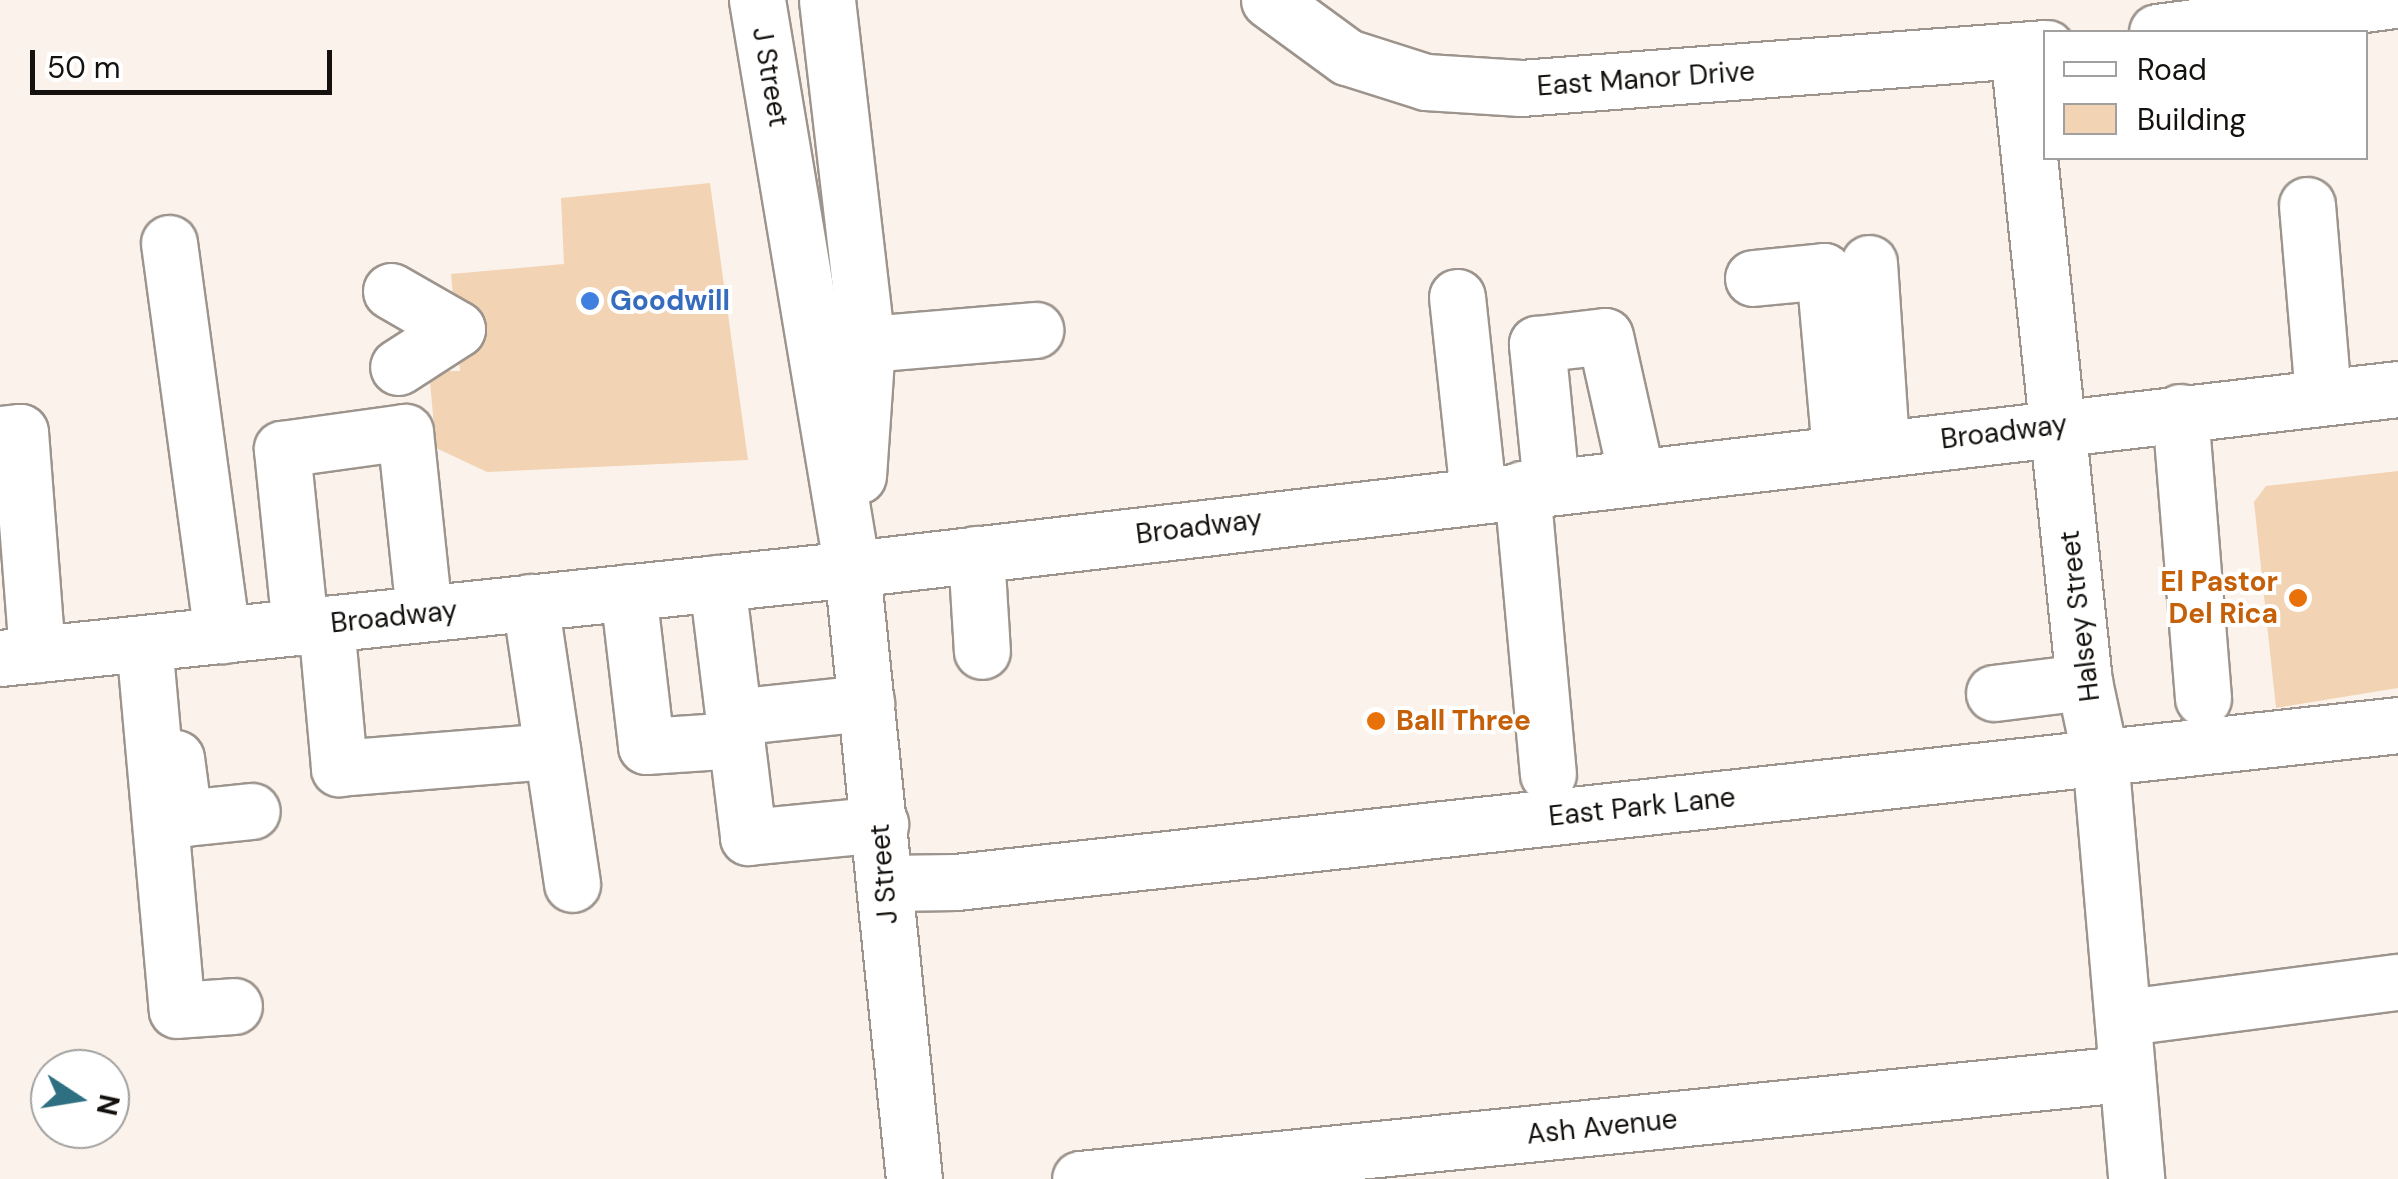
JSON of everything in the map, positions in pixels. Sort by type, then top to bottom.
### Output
[{"type":"street","name":"J Street","points":[[757,0],[852,569],[914,1179]]},
{"type":"street","name":"J Street","points":[[827,0],[867,344],[852,569]]},
{"type":"street","name":"East Manor Drive","points":[[1269,0],[1347,57],[1426,82],[1521,88],[2032,50]]},
{"type":"street","points":[[2172,30],[2394,0]]},
{"type":"street","name":"Halsey Street","points":[[2032,50],[2059,425],[2084,682],[2100,756],[2127,1018],[2124,1074],[2136,1179]]},
{"type":"street","points":[[2308,206],[2323,397]]},
{"type":"street","points":[[169,243],[222,634]]},
{"type":"street","points":[[1860,448],[1869,263]]},
{"type":"street","points":[[1753,278],[1824,271],[1860,448]]},
{"type":"street","points":[[390,291],[457,329],[398,367]]},
{"type":"street","points":[[1457,297],[1517,489],[1548,774]]},
{"type":"street","points":[[867,344],[1035,330]]},
{"type":"street","points":[[1517,489],[1537,344],[1605,336],[1636,475]]},
{"type":"street","name":"Broadway","points":[[19,656],[852,569],[1860,448],[2398,389]]},
{"type":"street","points":[[2180,412],[2204,698]]},
{"type":"street","points":[[0,434],[20,432],[19,656]]},
{"type":"street","points":[[424,613],[405,432],[282,449],[339,768],[552,751]]},
{"type":"street","points":[[976,554],[982,651]]},
{"type":"street","points":[[717,583],[748,838],[880,824]]},
{"type":"street","points":[[628,592],[646,746],[866,703]]},
{"type":"street","points":[[530,602],[572,884]]},
{"type":"street","points":[[153,642],[184,818],[252,810]]},
{"type":"street","points":[[153,642],[177,1010],[234,1006]]},
{"type":"street","points":[[1994,692],[2084,682]]},
{"type":"street","name":"East Park Lane","points":[[885,883],[956,882],[2398,725]]},
{"type":"street","points":[[2127,1018],[2398,982]]},
{"type":"street","name":"Ash Avenue","points":[[1080,1179],[2124,1074]]},
{"type":"building","name":"Goodwill","points":[[710,183],[748,460],[487,472],[436,448],[429,371],[460,371],[451,274],[564,264],[561,198]]},
{"type":"building","points":[[2398,471],[2398,688],[2276,708],[2254,502],[2266,486]]},
{"type":"place","name":"Goodwill","points":[[590,301]]},
{"type":"place","name":"El Pastor Del Rica","points":[[2298,598]]},
{"type":"place","name":"Ball Three","points":[[1376,721]]}]
